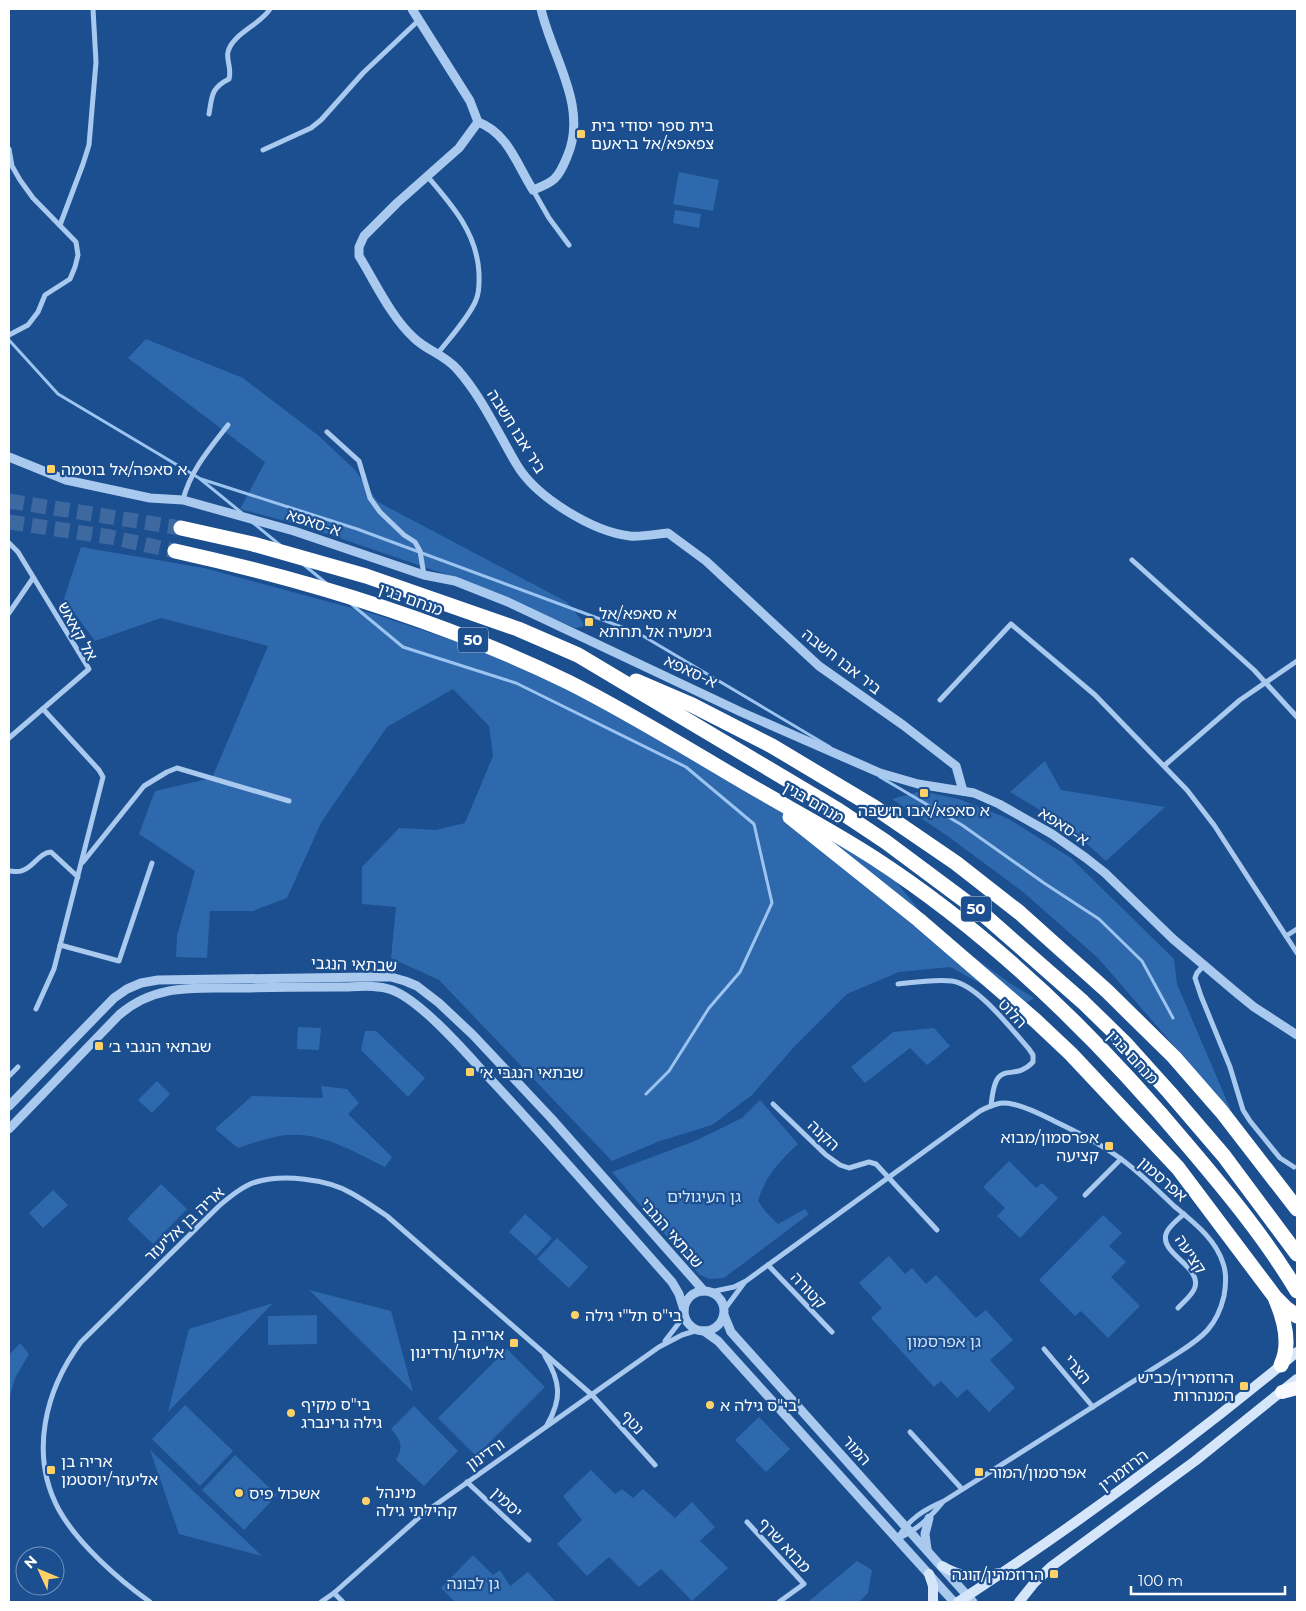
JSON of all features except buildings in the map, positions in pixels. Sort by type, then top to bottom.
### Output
[{"type":"highway","name":"מנחם בגין","points":[[181,528],[253,544],[366,576],[518,629],[578,655],[838,810],[886,842],[984,915],[1076,995],[1125,1044],[1224,1156],[1297,1254]]},
{"type":"highway","name":"מנחם בגין","points":[[175,552],[244,566],[319,586],[378,605],[503,652],[620,709],[876,859],[960,921],[1003,956],[1111,1057],[1208,1169],[1251,1222],[1297,1291]]},
{"type":"highway","points":[[578,655],[692,705],[772,746],[874,807],[956,863],[1020,913],[1108,991],[1174,1058],[1233,1127],[1297,1208]]},
{"type":"highway","points":[[748,784],[920,920],[1071,1054],[1178,1168],[1274,1296],[1297,1316]]},
{"type":"highway","points":[[1274,1296],[1284,1329],[1285,1350],[1281,1365]]},
{"type":"highway","points":[[1282,1392],[1297,1388]]},
{"type":"main road","name":"הרוזמרין","points":[[958,1602],[971,1599],[1090,1513],[1175,1450],[1297,1352]]},
{"type":"main road","points":[[1019,1602],[1035,1582],[1052,1566],[1195,1461],[1297,1379]]},
{"type":"main road","points":[[942,1566],[959,1575],[968,1576],[987,1576],[1006,1572]]},
{"type":"main road","points":[[929,1574],[933,1586],[933,1602]]},
{"type":"street","points":[[60,225],[83,164],[92,129],[96,62],[93,9]]},
{"type":"street","points":[[209,114],[213,92],[218,84],[229,79],[231,72],[227,53],[231,44],[257,23],[270,9]]},
{"type":"street","points":[[533,190],[556,179],[570,152],[575,128],[572,101],[541,9]]},
{"type":"street","points":[[263,150],[310,128],[321,120],[343,93],[417,13],[470,101],[478,122],[495,130],[505,140],[549,218],[569,245]]},
{"type":"street","name":"ביר אבו חשבה","points":[[478,122],[459,148],[397,202],[364,236],[359,248],[359,256],[401,324],[415,339],[456,368],[474,391],[530,483],[568,512],[603,529],[631,536],[668,533],[706,561],[820,666],[956,766],[963,791]]},
{"type":"street","points":[[9,148],[12,166],[20,180],[33,198],[76,242],[78,255],[70,279],[45,295],[38,312],[28,325],[9,335]]},
{"type":"street","points":[[427,176],[466,225],[476,248],[479,265],[480,284],[476,300],[438,354]]},
{"type":"street","points":[[183,500],[187,484],[194,471],[228,425]]},
{"type":"street","points":[[327,432],[359,461],[370,498],[380,512],[415,542],[420,551],[424,575]]},
{"type":"street","name":"א-סאפא","points":[[9,457],[66,480],[131,494],[183,500],[294,530],[424,575],[455,581],[508,602],[741,712],[880,773],[918,784],[974,793],[1021,816],[1052,834],[1086,858],[1105,873],[1173,939],[1254,1007],[1297,1035]]},
{"type":"street","name":"אל קאאש","points":[[9,543],[18,552],[89,668],[9,738]]},
{"type":"street","points":[[1132,560],[1254,670],[1297,717]]},
{"type":"street","points":[[9,613],[33,578]]},
{"type":"street","points":[[940,700],[1011,624],[1095,695],[1165,765],[1187,790],[1214,825],[1297,953]]},
{"type":"street","points":[[1165,765],[1240,700],[1297,661]]},
{"type":"street","points":[[36,1010],[54,969],[103,777],[99,770],[43,709]]},
{"type":"street","points":[[81,864],[144,786],[177,768],[289,801]]},
{"type":"street","points":[[9,870],[22,871],[44,852],[51,852],[78,877]]},
{"type":"street","points":[[60,945],[119,961],[152,863]]},
{"type":"street","points":[[1286,936],[1297,929]]},
{"type":"street","points":[[1204,965],[1195,978],[1230,1067],[1243,1110],[1280,1158],[1294,1167]]},
{"type":"street","name":"שבתאי הנגבי","points":[[9,1106],[114,998],[127,988],[141,983],[180,978],[391,977],[405,981],[427,992],[473,1035],[551,1118],[707,1291]]},
{"type":"street","name":"הלוט","points":[[898,984],[940,980],[954,981],[966,985],[988,1005],[1029,1049],[1033,1055],[1033,1062],[1028,1067],[1004,1073],[997,1078],[992,1087],[990,1106]]},
{"type":"street","name":"שבתאי הנגבי","points":[[9,1129],[119,1015],[136,1002],[148,996],[170,990],[370,986],[392,990],[412,1002],[428,1016],[538,1129],[672,1282],[679,1294],[684,1313]]},
{"type":"street","points":[[9,1076],[18,1067]]},
{"type":"street","name":"אפרסמון","points":[[707,1291],[734,1286],[746,1281],[980,1111],[990,1106],[1010,1103],[1029,1109],[1095,1142],[1121,1159],[1196,1225],[1217,1248],[1226,1278],[1225,1292],[1218,1316],[1212,1325],[1192,1344],[962,1489],[925,1510],[905,1525],[897,1538]]},
{"type":"street","name":"הקנה","points":[[773,1104],[832,1161],[849,1168],[869,1162],[876,1164],[888,1178]]},
{"type":"street","points":[[1085,1195],[1121,1159]]},
{"type":"street","points":[[888,1178],[937,1230]]},
{"type":"street","name":"אריה בן אליעזר","points":[[147,1601],[98,1558],[70,1527],[59,1510],[51,1492],[45,1464],[44,1432],[54,1386],[62,1368],[81,1342],[220,1205],[240,1190],[255,1182],[287,1179],[317,1181],[336,1185],[351,1192],[387,1216],[592,1395]]},
{"type":"street","name":"קציעה","points":[[1178,1308],[1196,1285],[1194,1277],[1168,1248],[1165,1240],[1166,1232],[1184,1214]]},
{"type":"street","name":"קטורה","points":[[768,1265],[832,1332]]},
{"type":"street","name":"אפרסמון","points":[[724,1313],[746,1281]]},
{"type":"street","points":[[707,1291],[720,1299],[724,1313],[718,1325],[714,1328],[701,1330],[690,1325],[684,1313],[688,1299],[693,1294],[707,1291]]},
{"type":"street","name":"ורדינון","points":[[659,1347],[674,1330],[684,1313]]},
{"type":"street","name":"המור","points":[[724,1313],[731,1332],[971,1599]]},
{"type":"street","name":"ורדינון","points":[[334,1593],[424,1513],[467,1482],[659,1347],[682,1335],[701,1330]]},
{"type":"street","name":"המור","points":[[701,1330],[718,1340],[954,1602]]},
{"type":"street","name":"הצרי","points":[[1044,1349],[1093,1406]]},
{"type":"street","points":[[542,1352],[552,1368],[558,1388],[557,1403],[546,1426]]},
{"type":"street","name":"נטף","points":[[592,1395],[655,1465]]},
{"type":"street","points":[[910,1432],[962,1489]]},
{"type":"street","name":"יסמין","points":[[467,1482],[529,1540]]},
{"type":"street","name":"אפרסמון","points":[[897,1538],[912,1532],[929,1518],[944,1500]]},
{"type":"street","points":[[928,1551],[924,1534],[929,1518]]},
{"type":"street","name":"מבוא שרף","points":[[747,1522],[804,1584],[779,1602]]},
{"type":"street","points":[[321,1602],[334,1593],[343,1602]]},
{"type":"green space","points":[[679,172],[719,180],[713,211],[673,204]]},
{"type":"green space","points":[[675,210],[701,214],[699,228],[673,223]]},
{"type":"green space","points":[[146,339],[243,378],[319,436],[354,469],[378,502],[567,602],[586,626],[575,628],[468,582],[304,526],[240,509],[265,462],[128,358]]},
{"type":"green space","points":[[81,547],[204,568],[374,614],[500,656],[626,719],[875,856],[933,927],[1008,982],[1034,998],[1013,1011],[989,988],[950,967],[899,972],[847,994],[794,1047],[752,1095],[712,1125],[660,1141],[612,1161],[439,980],[391,958],[396,907],[362,904],[362,867],[399,828],[436,830],[465,823],[493,756],[489,726],[453,689],[387,727],[322,821],[287,898],[253,911],[210,911],[207,958],[176,957],[177,936],[195,871],[139,834],[155,791],[212,778],[268,646],[161,618],[95,641],[64,599]]},
{"type":"green space","points":[[1045,761],[1061,790],[1165,807],[1106,861],[1084,841],[1036,807],[1010,792]]},
{"type":"green space","points":[[921,791],[959,799],[1009,819],[1071,858],[1174,959],[1177,984],[1232,1113],[1098,958],[1023,892],[949,837],[892,799]]},
{"type":"green space","points":[[298,1027],[321,1028],[319,1050],[297,1049]]},
{"type":"green space","points":[[934,1028],[950,1046],[927,1065],[910,1048],[865,1083],[851,1067],[893,1032]]},
{"type":"green space","points":[[365,1031],[376,1031],[425,1078],[408,1097],[361,1050]]},
{"type":"green space","points":[[157,1081],[170,1094],[152,1113],[138,1100]]},
{"type":"green space","points":[[321,1086],[347,1089],[359,1103],[348,1114],[392,1157],[385,1167],[347,1148],[307,1136],[279,1136],[238,1148],[215,1129],[252,1096],[323,1098]]},
{"type":"green space","name":"גן העיגולים","points":[[760,1100],[798,1144],[774,1170],[765,1184],[758,1201],[778,1224],[805,1209],[809,1214],[724,1278],[709,1279],[699,1274],[612,1172],[695,1141],[742,1118]]},
{"type":"green space","points":[[1009,1161],[1036,1188],[1042,1183],[1058,1198],[1020,1238],[997,1216],[1005,1208],[983,1187]]},
{"type":"green space","points":[[161,1184],[187,1209],[153,1244],[127,1219]]},
{"type":"green space","points":[[53,1190],[68,1205],[43,1228],[29,1213]]},
{"type":"green space","points":[[525,1214],[552,1238],[536,1256],[509,1232]]},
{"type":"green space","points":[[1103,1215],[1122,1233],[1109,1246],[1126,1262],[1111,1277],[1140,1306],[1108,1338],[1081,1311],[1075,1316],[1039,1280]]},
{"type":"green space","points":[[557,1238],[588,1267],[569,1288],[537,1259]]},
{"type":"green space","name":"גן אפרסמון","points":[[889,1256],[905,1274],[912,1268],[926,1284],[936,1275],[976,1318],[986,1310],[1013,1340],[990,1360],[1015,1388],[989,1412],[967,1389],[957,1398],[941,1381],[934,1387],[871,1318],[882,1308],[859,1283]]},
{"type":"green space","points":[[309,1290],[391,1311],[413,1392]]},
{"type":"green space","points":[[273,1303],[168,1412],[189,1329]]},
{"type":"green space","points":[[317,1315],[317,1344],[268,1345],[268,1316]]},
{"type":"green space","points":[[20,1343],[29,1354],[15,1378],[9,1400],[9,1355]]},
{"type":"green space","points":[[507,1349],[545,1387],[476,1456],[438,1418]]},
{"type":"green space","points":[[185,1405],[233,1451],[200,1486],[152,1439]]},
{"type":"green space","points":[[414,1406],[458,1451],[424,1486],[396,1460],[401,1447],[391,1429]]},
{"type":"green space","points":[[759,1417],[790,1449],[766,1472],[735,1440]]},
{"type":"green space","points":[[150,1450],[262,1556],[179,1534]]},
{"type":"green space","name":"אשכול פיס","points":[[235,1455],[277,1495],[244,1530],[202,1490]]},
{"type":"green space","points":[[591,1470],[615,1494],[622,1489],[633,1498],[643,1489],[675,1518],[692,1502],[715,1527],[700,1541],[728,1568],[692,1601],[661,1569],[639,1587],[609,1557],[587,1576],[557,1544],[582,1520],[563,1496]]},
{"type":"green space","name":"גן לבונה","points":[[473,1555],[493,1575],[500,1570],[510,1586],[528,1572],[556,1602],[455,1602],[441,1588]]},
{"type":"green space","points":[[857,1561],[872,1570],[868,1593],[859,1602],[808,1602]]},
{"type":"waterway","points":[[9,340],[58,394],[199,478],[242,513]]},
{"type":"waterway","points":[[201,479],[357,529],[638,633],[830,747]]},
{"type":"waterway","points":[[252,522],[280,545]]},
{"type":"waterway","points":[[304,565],[326,583]]},
{"type":"waterway","points":[[350,603],[403,647],[516,683],[686,767],[754,824],[772,903],[740,972],[709,1008],[669,1071],[646,1094]]},
{"type":"waterway","points":[[880,777],[962,825],[1099,919],[1142,961],[1173,1018]]},
{"type":"tunnel","points":[[9,501],[181,528]]},
{"type":"tunnel","points":[[9,522],[110,537],[175,551]]},
{"type":"place","name":"בית ספר יסודי בית צפאפא/אל בראעם","points":[[581,134]]},
{"type":"place","name":"א סאפה/אל בוטמה","points":[[51,469]]},
{"type":"place","name":"א סאפא/אל ג׳מעיה אל תחתא","points":[[589,622]]},
{"type":"place","name":"א סאפא/אבו ח׳שבה","points":[[924,793]]},
{"type":"place","name":"שבתאי הנגבי ב׳","points":[[99,1046]]},
{"type":"place","name":"שבתאי הנגבי א׳","points":[[470,1072]]},
{"type":"place","name":"אפרסמון/מבוא קציעה","points":[[1109,1146]]},
{"type":"place","name":"בי\"ס תל\"י גילה","points":[[575,1315]]},
{"type":"place","name":"אריה בן אליעזר/ורדינון","points":[[514,1343]]},
{"type":"place","name":"הרוזמרין/כביש המנהרות","points":[[1244,1386]]},
{"type":"place","name":"בי\"ס גילה א'","points":[[710,1405]]},
{"type":"place","name":"בי\"ס מקיף גילה גרינברג","points":[[291,1413]]},
{"type":"place","name":"אריה בן אליעזר/יוסטמן","points":[[51,1470]]},
{"type":"place","name":"אפרסמון/המור","points":[[979,1472]]},
{"type":"place","name":"אשכול פיס","points":[[239,1493]]},
{"type":"place","name":"מינהל קהילתי גילה","points":[[366,1501]]},
{"type":"place","name":"הרוזמרין/דוגה","points":[[1054,1574]]}]
